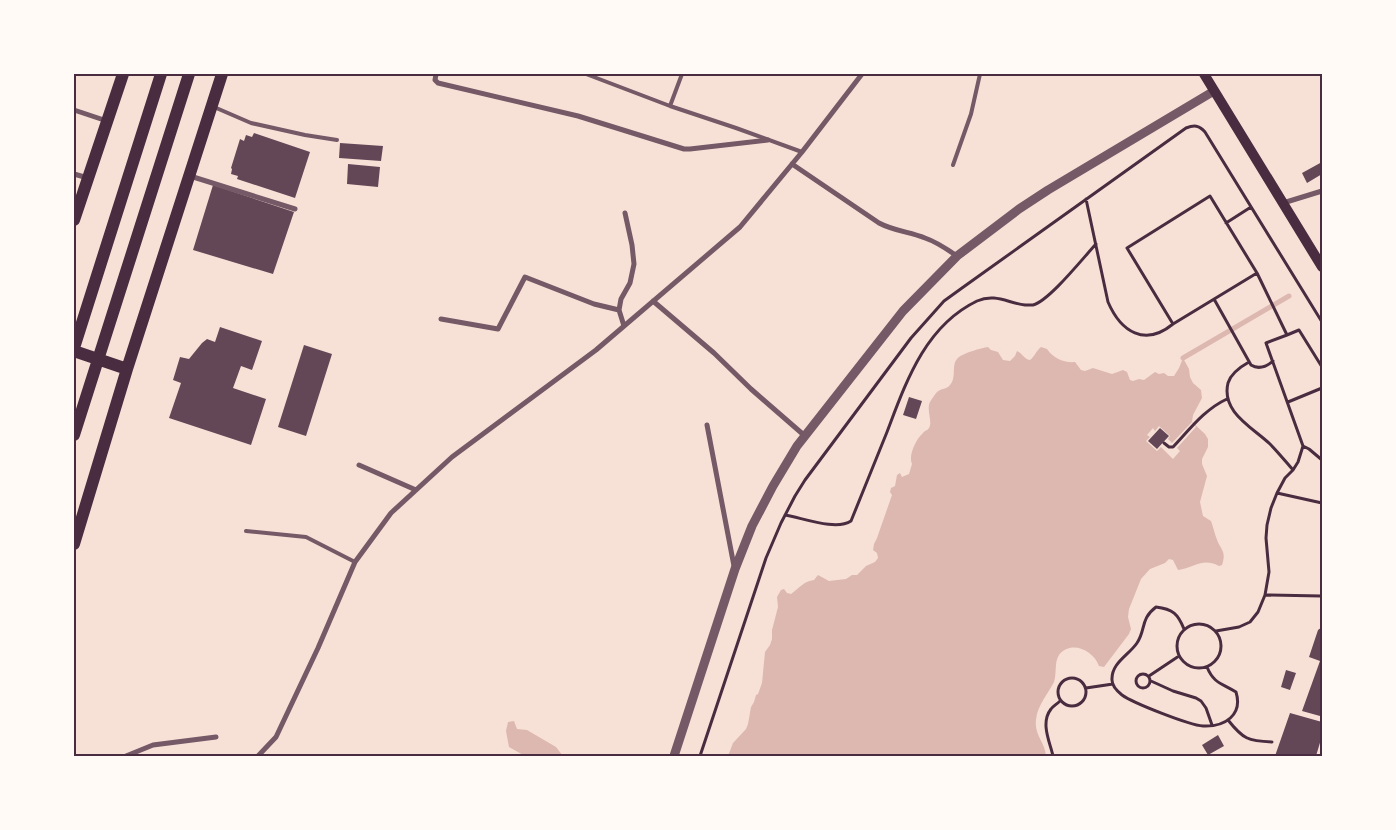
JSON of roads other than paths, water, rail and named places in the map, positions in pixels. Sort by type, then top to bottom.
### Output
[{"type":"main road","points":[[74,220],[123,74]]},
{"type":"main road","points":[[127,369],[74,349],[161,74]]},
{"type":"main road","points":[[74,435],[189,74]]},
{"type":"main road","points":[[74,544],[127,369],[222,74]]},
{"type":"main road","points":[[1204,74],[1322,267]]},
{"type":"street","points":[[436,74],[435,80],[438,83],[578,116],[684,148],[690,149],[768,140]]},
{"type":"street","points":[[258,756],[276,737],[318,648],[355,562],[391,513],[452,458],[596,350],[740,227],[802,152],[862,74]]},
{"type":"street","points":[[674,756],[735,569],[752,526],[773,486],[805,436],[903,311],[957,256],[1033,199],[1214,91]]},
{"type":"street","points":[[74,110],[107,121]]},
{"type":"street","points":[[792,164],[879,224],[889,229],[924,237],[941,245],[957,256]]},
{"type":"street","points":[[74,174],[88,178]]},
{"type":"street","points":[[189,176],[295,209]]},
{"type":"street","points":[[1282,203],[1322,191]]},
{"type":"street","points":[[624,326],[619,310],[621,299],[630,283],[634,264],[625,213]]},
{"type":"street","points":[[441,320],[498,330],[525,277],[594,304],[619,310]]},
{"type":"street","points":[[653,301],[805,436]]},
{"type":"street","points":[[707,425],[735,569]]},
{"type":"street","points":[[359,465],[416,490]]},
{"type":"street","points":[[126,756],[153,745],[216,737]]},
{"type":"lane","points":[[586,74],[670,106],[802,152]]},
{"type":"lane","points":[[670,106],[682,74]]},
{"type":"lane","points":[[953,165],[971,114],[980,74]]},
{"type":"lane","points":[[212,106],[251,123],[337,140]]},
{"type":"lane","points":[[246,531],[306,537],[355,562]]},
{"type":"waterway","points":[[1183,358],[1289,296]]}]
